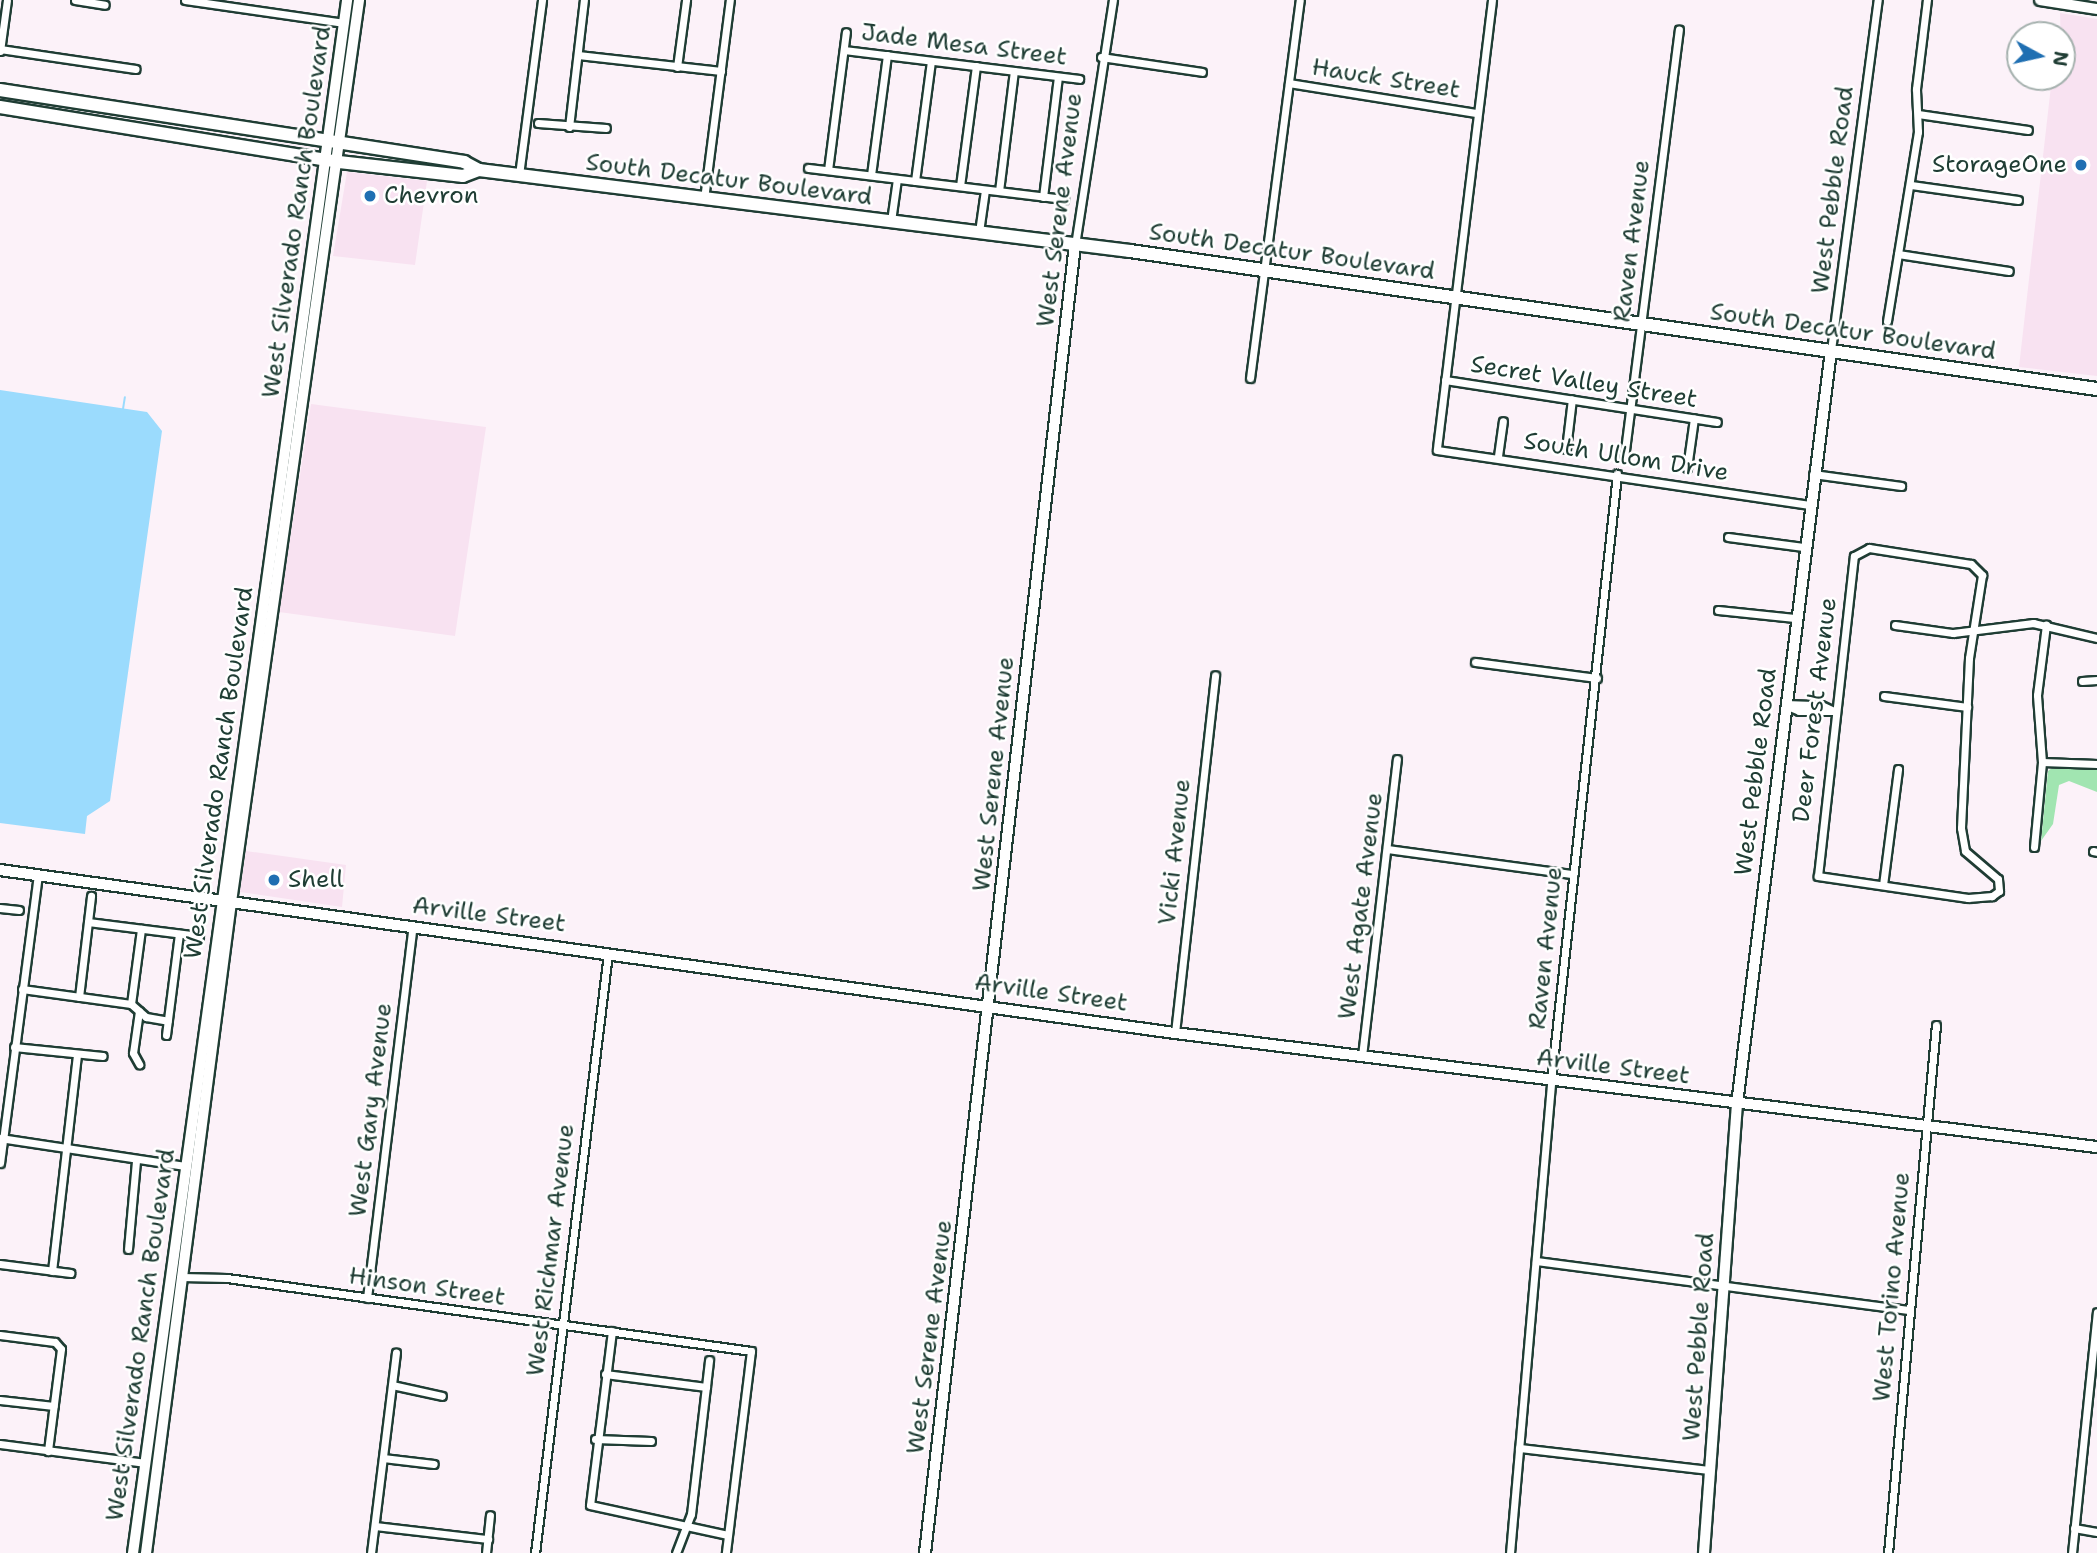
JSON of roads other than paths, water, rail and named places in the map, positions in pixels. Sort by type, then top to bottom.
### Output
[{"type":"main road","name":"South Decatur Boulevard","points":[[0,90],[335,145],[464,162],[479,170],[1265,270],[2097,389]]},
{"type":"main road","points":[[4,108],[64,108],[71,102]]},
{"type":"main road","name":"South Decatur Boulevard","points":[[4,108],[333,161],[463,176],[479,170]]},
{"type":"street","points":[[7,0],[0,51],[136,69]]},
{"type":"street","points":[[75,0],[105,5]]},
{"type":"street","points":[[185,0],[344,23]]},
{"type":"street","name":"West Silverado Ranch Boulevard","points":[[335,145],[347,0]]},
{"type":"street","name":"West Silverado Ranch Boulevard","points":[[146,1553],[185,1166],[226,902],[335,145],[359,0]]},
{"type":"street","points":[[519,175],[542,0]]},
{"type":"street","points":[[569,127],[584,0]]},
{"type":"street","points":[[677,66],[686,0]]},
{"type":"street","points":[[704,199],[730,0]]},
{"type":"street","name":"West Serene Avenue","points":[[925,1553],[990,1005],[1075,245],[1101,57],[1113,0]]},
{"type":"street","points":[[1250,378],[1300,0]]},
{"type":"street","points":[[1445,380],[1492,0]]},
{"type":"street","name":"West Pebble Road","points":[[1704,1553],[1737,1104],[1808,505],[1878,0]]},
{"type":"street","points":[[1887,321],[1911,185],[1927,0]]},
{"type":"street","points":[[2039,0],[2097,9]]},
{"type":"street","name":"Raven Avenue","points":[[1624,458],[1679,30]]},
{"type":"street","points":[[828,170],[846,32]]},
{"type":"street","name":"Jade Mesa Street","points":[[844,50],[1079,79]]},
{"type":"street","points":[[578,55],[721,71]]},
{"type":"street","points":[[871,175],[887,55]]},
{"type":"street","points":[[1101,57],[1202,72]]},
{"type":"street","points":[[915,181],[931,61]]},
{"type":"street","points":[[960,186],[976,66]]},
{"type":"street","points":[[999,191],[1014,71]]},
{"type":"street","points":[[1043,197],[1058,77]]},
{"type":"street","name":"Hauck Street","points":[[1289,83],[1476,113]]},
{"type":"street","points":[[1918,114],[2028,130]]},
{"type":"street","points":[[538,123],[606,128]]},
{"type":"street","points":[[808,168],[1064,199]]},
{"type":"street","points":[[891,221],[897,178]]},
{"type":"street","points":[[1911,185],[2018,200]]},
{"type":"street","points":[[979,232],[985,190]]},
{"type":"street","points":[[1898,254],[2009,271]]},
{"type":"street","name":"Secret Valley Street","points":[[1445,380],[1717,422]]},
{"type":"street","name":"South Ullom Drive","points":[[1445,380],[1437,450],[1498,456],[1808,505]]},
{"type":"street","points":[[1566,449],[1572,399]]},
{"type":"street","points":[[1687,468],[1694,418]]},
{"type":"street","points":[[1498,456],[1503,421]]},
{"type":"street","name":"Raven Avenue","points":[[1510,1553],[1551,1081],[1597,678],[1617,474]]},
{"type":"street","points":[[1813,474],[1901,486]]},
{"type":"street","points":[[1728,537],[1803,547]]},
{"type":"street","name":"Deer Forest Avenue","points":[[1883,885],[1818,876],[1834,711],[1858,551],[1869,548],[1979,568],[1974,632]]},
{"type":"street","points":[[1718,610],[1795,618]]},
{"type":"street","points":[[1895,625],[1974,632],[2046,625],[2097,638]]},
{"type":"street","points":[[2034,847],[2042,762],[2038,695],[2046,625]]},
{"type":"street","points":[[1898,769],[1883,885],[1968,898],[1999,891],[1990,869],[1965,851],[1961,828],[1974,632]]},
{"type":"street","points":[[1475,662],[1597,678]]},
{"type":"street","name":"Vicki Avenue","points":[[1175,1033],[1215,675]]},
{"type":"street","points":[[2082,681],[2097,680]]},
{"type":"street","points":[[1884,696],[1967,707]]},
{"type":"street","points":[[1785,705],[1821,705],[1834,711]]},
{"type":"street","name":"West Agate Avenue","points":[[1362,1056],[1397,759]]},
{"type":"street","points":[[2042,762],[2097,764]]},
{"type":"street","points":[[1387,849],[1573,874]]},
{"type":"street","name":"Arville Street","points":[[0,870],[609,952],[1175,1033],[1925,1128],[2097,1147]]},
{"type":"street","points":[[0,1163],[38,874]]},
{"type":"street","points":[[79,997],[91,896]]},
{"type":"street","name":"West Silverado Ranch Boulevard","points":[[133,1553],[176,1276],[193,1188],[226,902]]},
{"type":"street","points":[[0,908],[19,910]]},
{"type":"street","points":[[88,922],[200,936]]},
{"type":"street","name":"West Gary Avenue","points":[[367,1298],[414,926]]},
{"type":"street","points":[[131,1004],[141,929]]},
{"type":"street","points":[[166,1035],[179,934]]},
{"type":"street","name":"West Richmar Avenue","points":[[535,1553],[560,1324],[609,952]]},
{"type":"street","points":[[22,989],[131,1004],[139,1012],[168,1021]]},
{"type":"street","points":[[139,1012],[133,1053],[139,1064]]},
{"type":"street","name":"West Torino Avenue","points":[[1888,1553],[1936,1025]]},
{"type":"street","points":[[14,1047],[103,1056]]},
{"type":"street","points":[[52,1271],[77,1055]]},
{"type":"street","points":[[2,1138],[136,1161],[185,1166],[191,1168],[193,1188]]},
{"type":"street","points":[[128,1249],[136,1161]]},
{"type":"street","points":[[1536,1261],[1909,1310]]},
{"type":"street","points":[[0,1264],[70,1273]]},
{"type":"street","name":"Hinson Street","points":[[176,1276],[367,1298],[751,1350],[728,1535]]},
{"type":"street","points":[[2072,1553],[2097,1312]]},
{"type":"street","points":[[612,1331],[595,1439],[590,1505],[636,1512],[688,1530],[728,1535],[726,1553]]},
{"type":"street","points":[[0,1335],[58,1346],[48,1451]]},
{"type":"street","points":[[371,1553],[396,1353]]},
{"type":"street","points":[[676,1553],[688,1530],[709,1360]]},
{"type":"street","points":[[606,1374],[706,1387]]},
{"type":"street","points":[[392,1384],[442,1396]]},
{"type":"street","points":[[0,1400],[54,1406]]},
{"type":"street","points":[[595,1439],[651,1441]]},
{"type":"street","points":[[0,1444],[146,1463]]},
{"type":"street","points":[[1519,1448],[1710,1470]]},
{"type":"street","points":[[383,1458],[434,1464]]},
{"type":"street","points":[[486,1553],[490,1515]]},
{"type":"street","points":[[375,1526],[488,1539]]},
{"type":"street","points":[[2074,1528],[2097,1532]]},
{"type":"water","points":[[0,390],[147,412],[162,431],[110,801],[87,816],[85,834],[0,823]]},
{"type":"waterway","points":[[123,409],[125,397]]},
{"type":"place","name":"StorageOne","points":[[2081,165]]},
{"type":"place","name":"Chevron","points":[[370,196]]},
{"type":"place","name":"Shell","points":[[274,880]]}]
